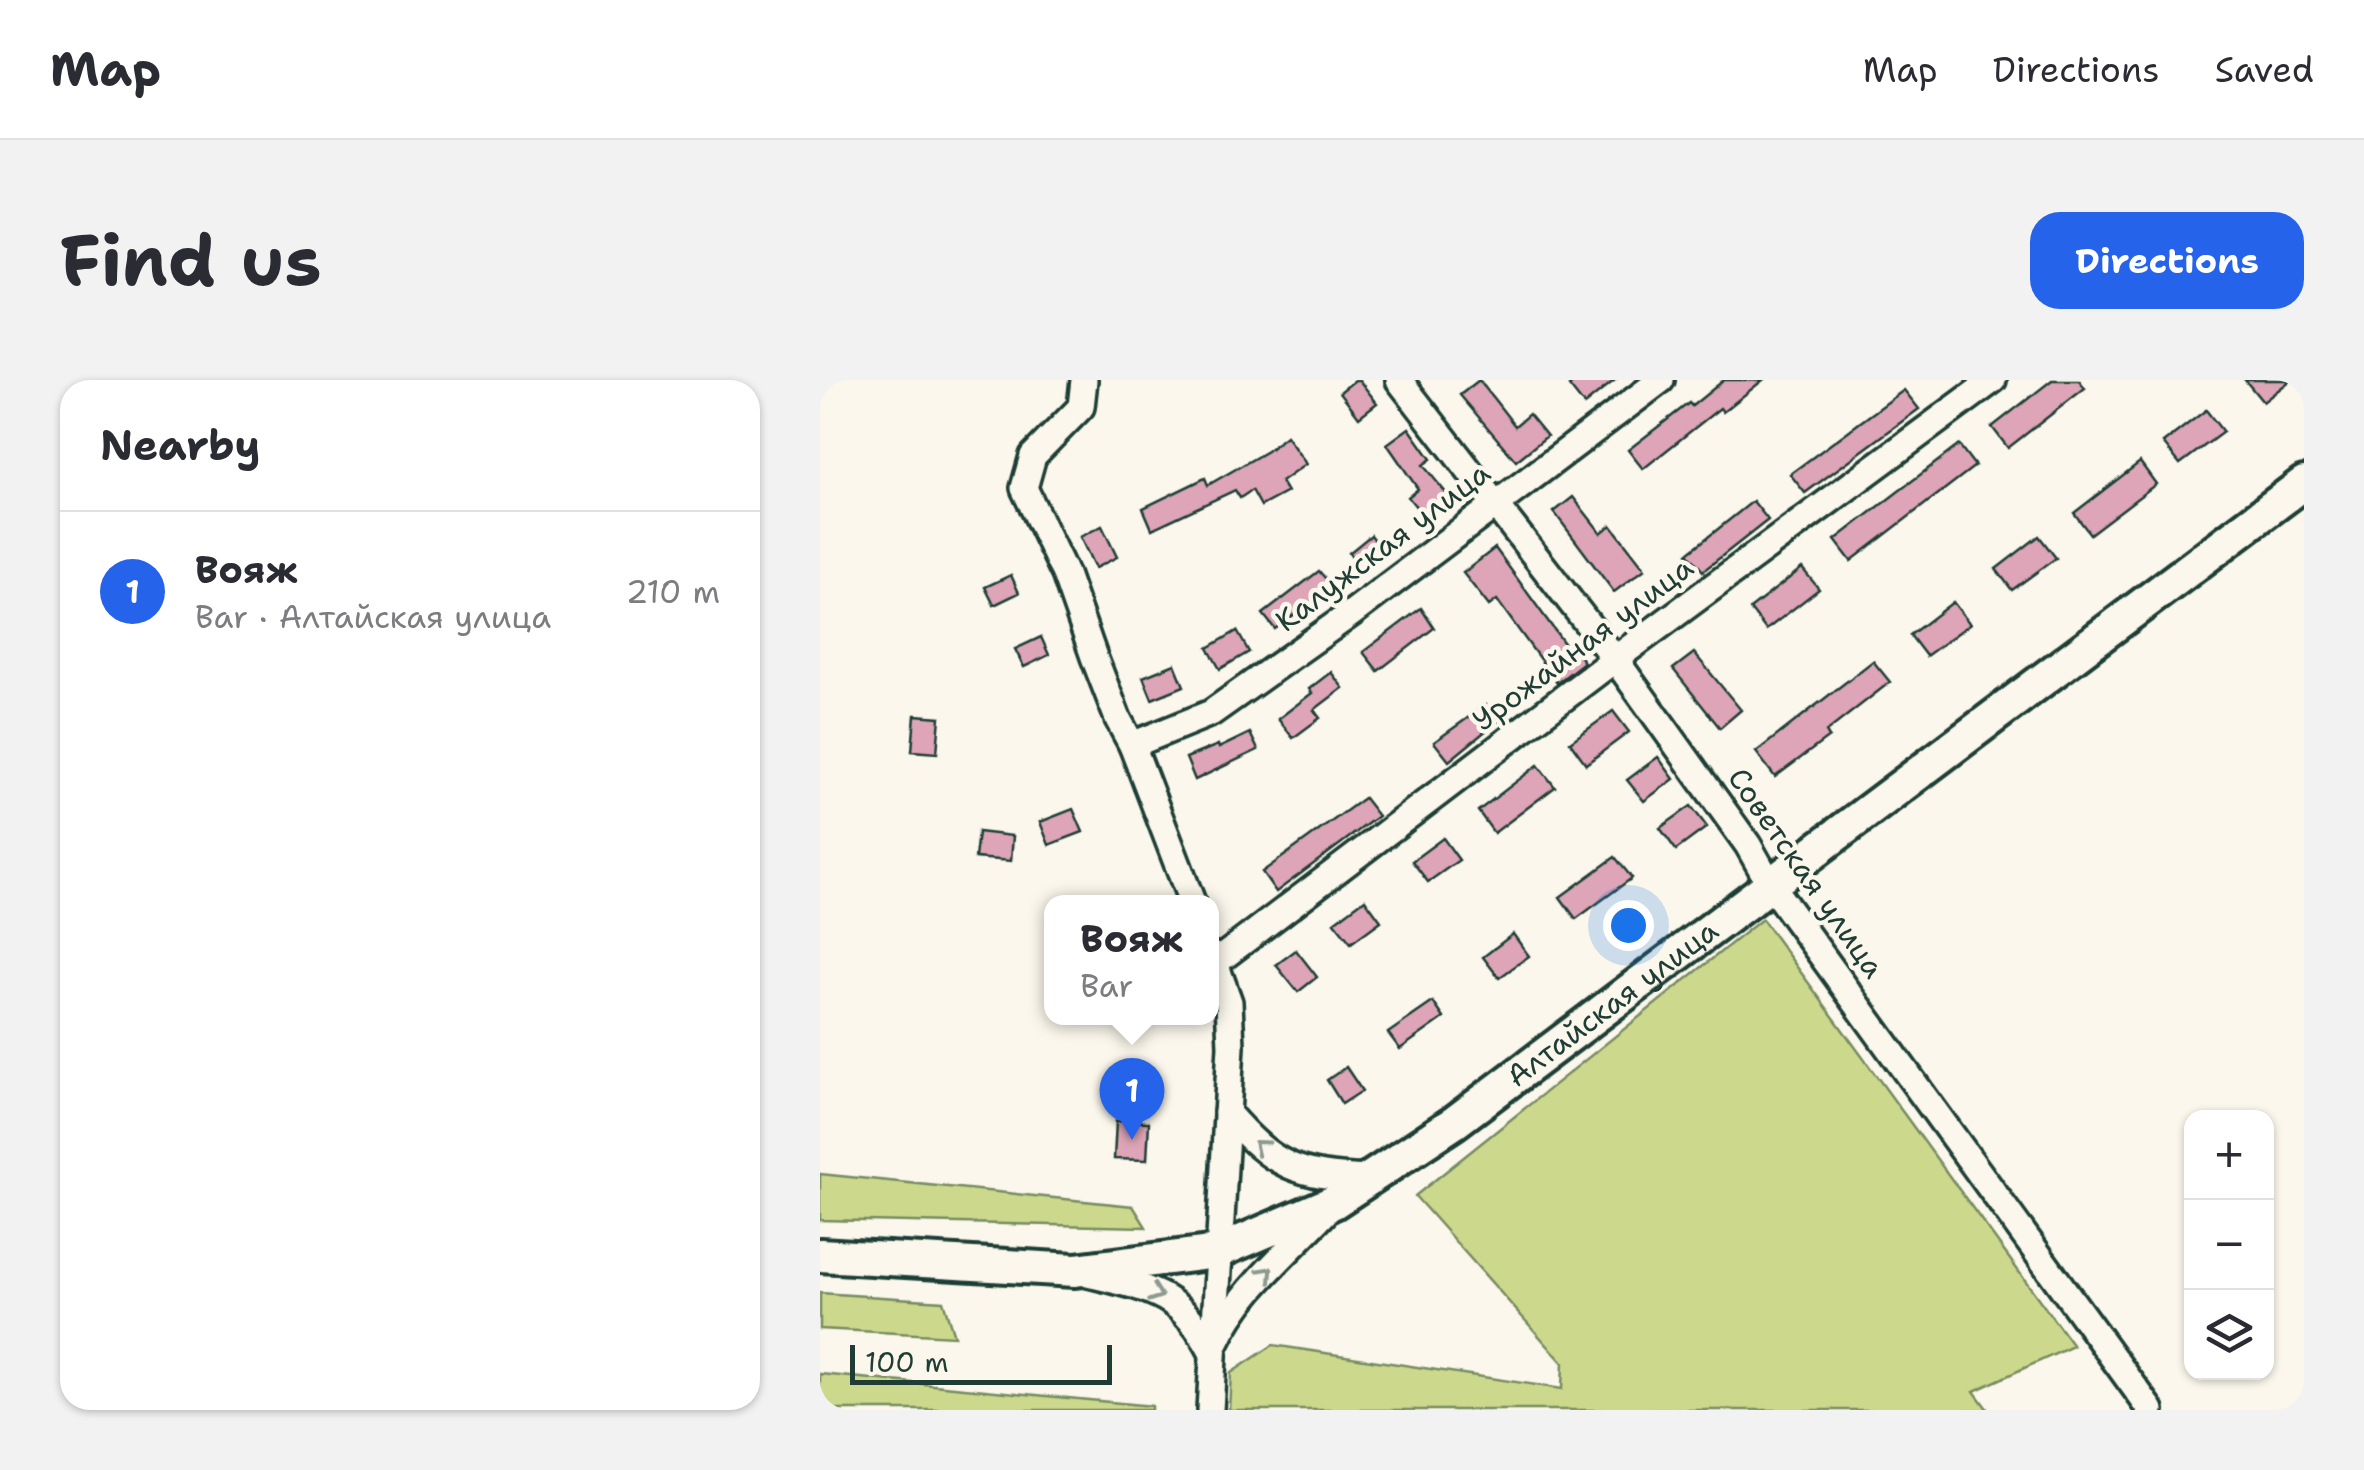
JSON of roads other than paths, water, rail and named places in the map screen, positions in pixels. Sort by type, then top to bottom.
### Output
[{"type":"main road","name":"Алтайская улица","points":[[820,1255],[1075,1270],[1217,1252],[1334,1202],[1454,1122],[2304,483]]},
{"type":"street","points":[[1084,380],[1081,407],[1033,456],[1024,488],[1065,574],[1189,895]]},
{"type":"street","name":"Советская улица","points":[[1398,380],[1615,659],[1748,845],[1770,884],[2151,1410]]},
{"type":"street","name":"Калужская улица","points":[[1132,745],[1212,713],[1352,613],[1661,380]]},
{"type":"street","name":"Урожайная улица","points":[[1219,956],[1993,380]]},
{"type":"street","points":[[1210,1410],[1231,1046],[1229,1002],[1219,974]]},
{"type":"street","points":[[1227,1113],[1258,1148],[1287,1166],[1331,1177],[1369,1179]]},
{"type":"street","points":[[1212,1352],[1228,1318],[1334,1202]]},
{"type":"street","points":[[1075,1270],[1170,1299],[1196,1321],[1212,1352]]},
{"type":"place","name":"Вояж","points":[[1132,1140]]}]
